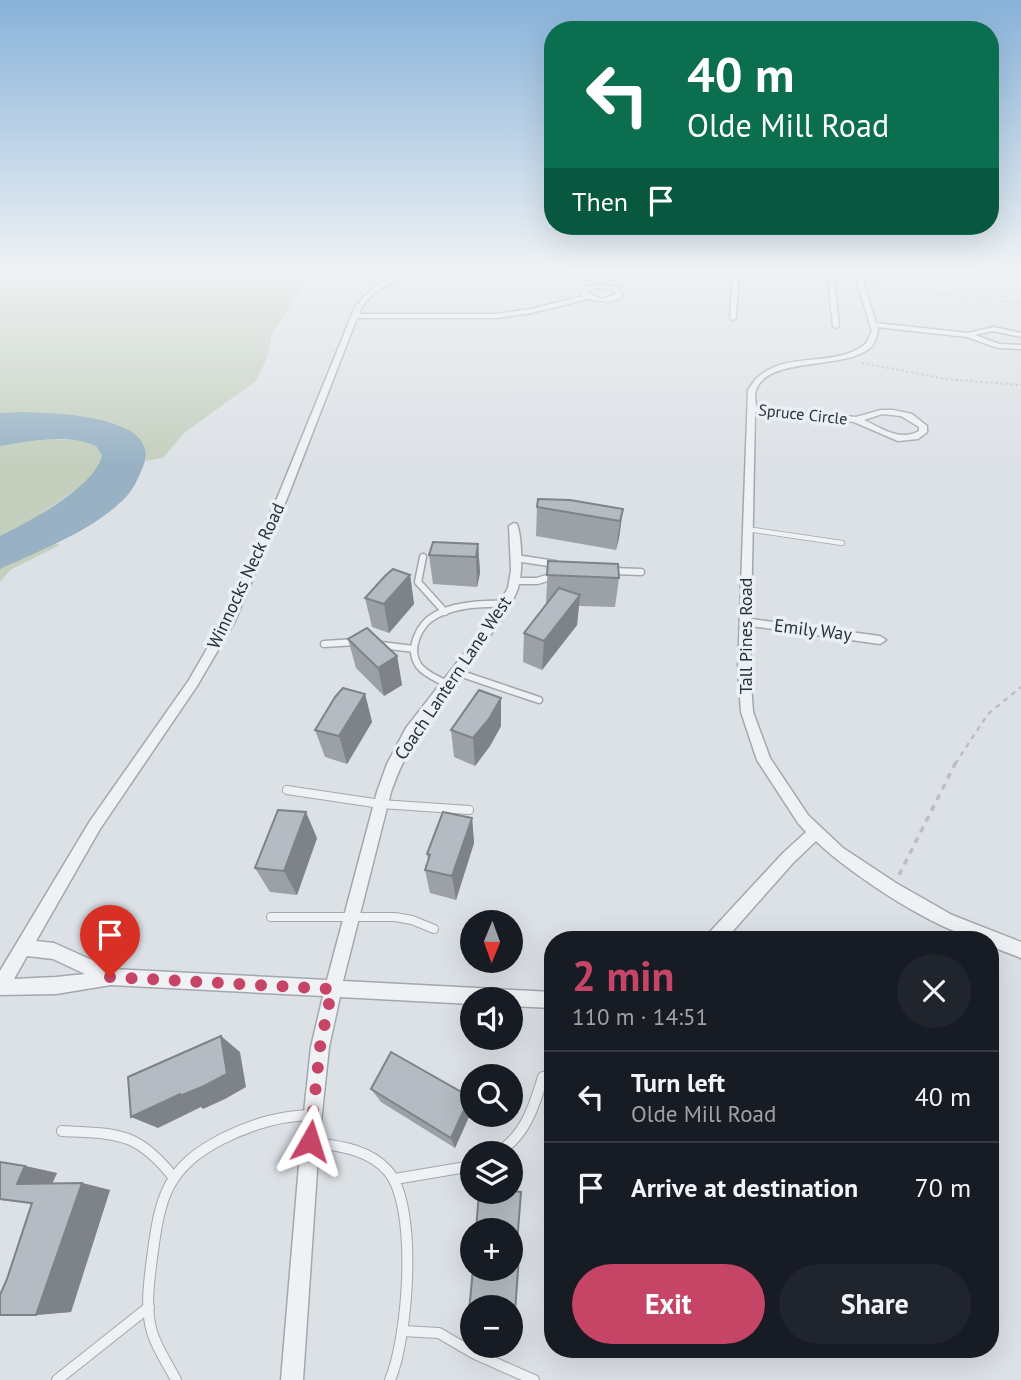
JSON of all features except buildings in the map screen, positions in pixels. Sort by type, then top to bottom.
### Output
[{"type":"street","name":"Winnocks Neck Road","points":[[0,987],[95,825],[193,683],[229,621],[283,496],[346,336]]},
{"type":"street","name":"Tall Pines Road","points":[[874,336],[871,344],[846,357],[793,365],[771,372],[755,384],[750,409],[747,529],[744,670],[747,712],[753,736],[773,776],[815,833],[838,853],[891,888],[947,920],[974,931]]},
{"type":"street","points":[[972,336],[998,346],[1021,348]]},
{"type":"street","name":"Spruce Circle","points":[[750,409],[856,419],[896,438],[914,438],[924,430],[917,419],[897,412],[881,412],[856,419]]},
{"type":"street","name":"Coach Lantern Lane West","points":[[292,1380],[310,1141],[320,1047],[332,989],[381,804],[400,753],[411,732],[506,604],[514,582],[514,526]]},
{"type":"street","name":"Emily Way","points":[[747,622],[880,640]]},
{"type":"street","points":[[722,931],[772,874],[815,833]]},
{"type":"street","name":"Tall Pines Road","points":[[999,941],[1021,950]]},
{"type":"street","points":[[23,947],[61,954],[110,977]]},
{"type":"street","points":[[0,987],[35,989],[110,977],[544,1000]]},
{"type":"lane","points":[[747,529],[842,543]]},
{"type":"lane","points":[[423,557],[418,582],[445,611]]},
{"type":"lane","points":[[514,582],[545,579],[562,569],[551,562],[516,558]]},
{"type":"lane","points":[[609,570],[641,572]]},
{"type":"lane","points":[[447,684],[419,666],[414,649],[419,633],[426,623],[445,611],[475,604],[506,604]]},
{"type":"lane","points":[[324,644],[367,643],[414,649]]},
{"type":"lane","points":[[456,672],[538,699]]},
{"type":"lane","points":[[287,790],[381,804],[468,810]]},
{"type":"lane","points":[[271,917],[404,918],[433,929]]},
{"type":"lane","points":[[514,1141],[534,1106],[543,1077]]},
{"type":"lane","points":[[176,1380],[156,1345],[149,1307],[154,1237],[164,1200],[174,1178],[197,1153],[251,1124],[274,1117],[313,1115]]},
{"type":"lane","points":[[62,1131],[127,1136],[139,1140],[163,1162],[174,1178]]},
{"type":"lane","points":[[310,1141],[356,1149],[383,1165],[395,1179],[402,1198],[406,1306],[403,1331],[390,1380]]},
{"type":"lane","points":[[395,1179],[460,1170]]},
{"type":"lane","points":[[57,1380],[149,1307]]},
{"type":"lane","points":[[403,1331],[439,1333],[475,1354],[534,1380]]},
{"type":"path","points":[[846,357],[875,366],[946,379],[1021,385]]},
{"type":"path","points":[[891,888],[918,848],[957,756],[985,716],[1021,687]]},
{"type":"green space","points":[[0,336],[271,336],[267,358],[256,381],[184,433],[163,458],[146,461],[143,444],[119,425],[107,421],[0,416]]},
{"type":"green space","points":[[41,439],[89,440],[109,455],[89,481],[20,528],[60,545],[10,570],[0,582],[0,446]]},
{"type":"water","points":[[21,412],[102,420],[123,427],[138,437],[145,451],[142,469],[134,486],[126,498],[109,512],[64,540],[0,569],[0,536],[43,513],[74,491],[97,467],[102,455],[96,446],[73,440],[48,439],[0,446],[0,413]]},
{"type":"route","points":[[110,977],[332,989],[320,1047],[310,1141]]}]
